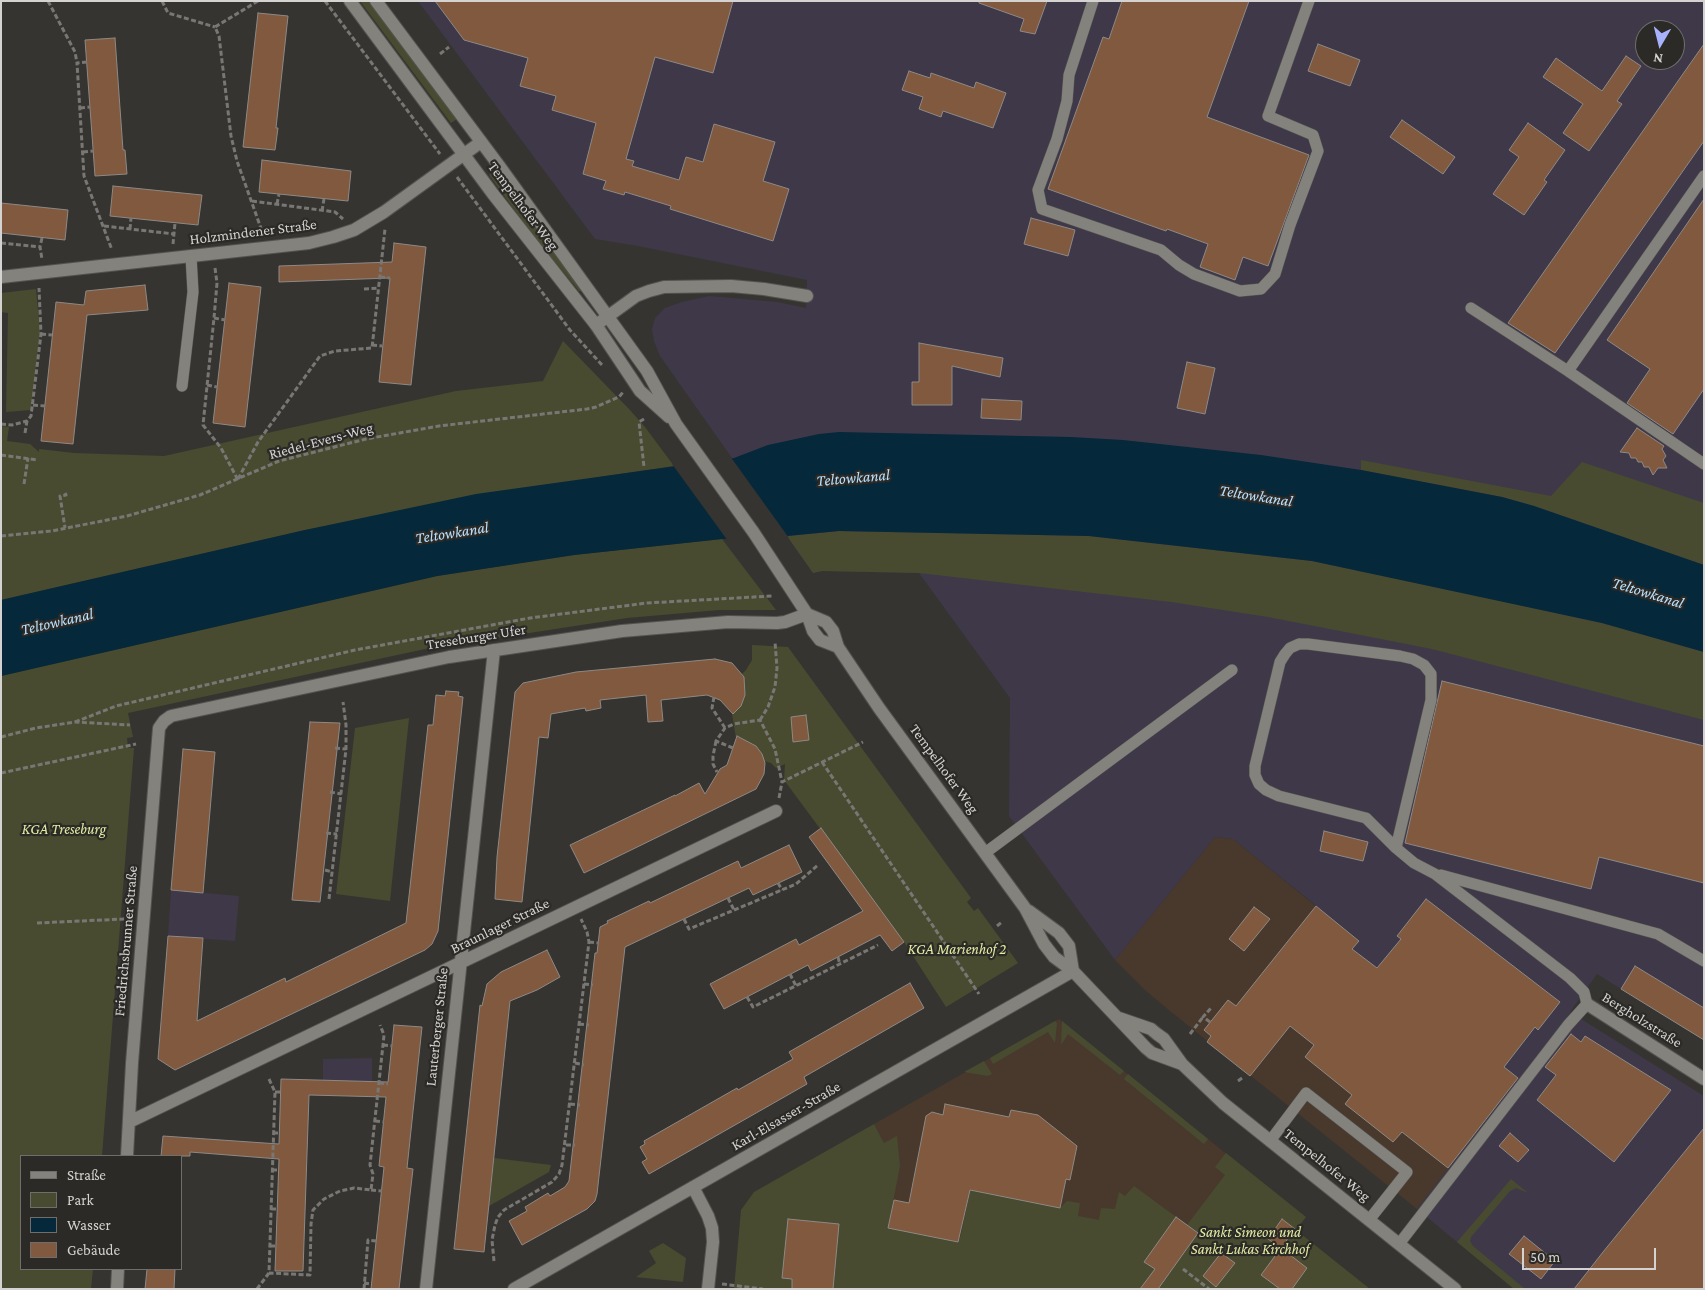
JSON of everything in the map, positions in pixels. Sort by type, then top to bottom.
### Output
[{"type":"street","name":"Tempelhofer Weg","points":[[350,1],[464,155],[596,325],[640,391],[676,424]]},
{"type":"street","name":"Tempelhofer Weg","points":[[376,1],[481,142],[653,380],[676,424],[754,533],[807,614],[826,622],[833,631],[838,647],[1025,908],[1044,944],[1054,957],[1072,971],[1119,1018],[1140,1043],[1152,1053],[1182,1064]]},
{"type":"street","name":"Holzmindener Straße","points":[[1,276],[309,243],[333,237],[354,230],[384,212],[481,142]]},
{"type":"street","points":[[596,325],[636,296],[664,288],[731,286],[807,296]]},
{"type":"street","name":"Treseburger Ufer","points":[[159,728],[170,716],[412,664],[622,631],[728,622],[785,622],[807,614]]},
{"type":"street","name":"Lauterberger Straße","points":[[426,1289],[494,650]]},
{"type":"street","name":"Friedrichsbrunner Straße","points":[[127,1155],[132,1063],[159,728]]},
{"type":"street","name":"Braunlager Straße","points":[[129,1122],[776,811]]},
{"type":"street","name":"Tempelhofer Weg","points":[[1025,908],[1059,933],[1069,946],[1072,971]]},
{"type":"street","name":"Karl-Elsasser-Straße","points":[[514,1289],[1072,971]]},
{"type":"street","name":"Bergholzstraße","points":[[1587,1004],[1704,1079]]},
{"type":"street","name":"Tempelhofer Weg","points":[[1119,1018],[1151,1029],[1164,1039],[1182,1064],[1213,1094],[1455,1289]]},
{"type":"street","points":[[693,1187],[712,1228],[713,1242],[709,1286]]},
{"type":"street","points":[[117,1289],[118,1270]]},
{"type":"lane","points":[[1093,1],[1069,76],[1067,101],[1057,139],[1038,190],[1042,209],[1161,250],[1179,265],[1194,274],[1240,291],[1261,289],[1275,274],[1290,225],[1318,152],[1313,134],[1268,116],[1309,1]]},
{"type":"lane","points":[[1568,371],[1704,176]]},
{"type":"lane","points":[[182,386],[193,292],[191,256]]},
{"type":"lane","points":[[1471,308],[1568,371],[1704,464]]},
{"type":"lane","points":[[1396,848],[1431,700],[1431,674],[1424,665],[1413,659],[1400,656],[1308,644],[1299,644],[1290,648],[1280,662],[1255,766],[1255,775],[1259,784],[1266,790],[1279,796],[1366,818],[1396,848],[1414,863],[1434,874],[1570,978],[1584,992],[1587,1004],[1568,1025],[1399,1244]]},
{"type":"lane","points":[[985,853],[1232,670]]},
{"type":"lane","points":[[1434,874],[1658,934],[1704,961]]},
{"type":"lane","points":[[1270,1141],[1306,1093],[1407,1172],[1369,1220]]},
{"type":"path","points":[[48,1],[75,52],[84,176],[112,251]]},
{"type":"path","points":[[162,1],[168,13],[215,27],[258,1]]},
{"type":"path","points":[[325,1],[432,143]]},
{"type":"path","points":[[215,27],[218,36],[231,136],[237,161],[264,235]]},
{"type":"path","points":[[440,54],[448,47]]},
{"type":"path","points":[[76,63],[87,62]]},
{"type":"path","points":[[80,108],[90,107]]},
{"type":"path","points":[[83,152],[93,151]]},
{"type":"path","points":[[467,190],[570,330],[606,368]]},
{"type":"path","points":[[278,204],[279,194]]},
{"type":"path","points":[[322,211],[324,199]]},
{"type":"path","points":[[252,201],[335,212],[344,220]]},
{"type":"path","points":[[130,229],[131,218]]},
{"type":"path","points":[[173,245],[175,223]]},
{"type":"path","points":[[104,226],[174,234]]},
{"type":"path","points":[[238,480],[258,442],[320,356],[335,351],[372,348],[385,228]]},
{"type":"path","points":[[42,238],[40,247],[42,259]]},
{"type":"path","points":[[1,243],[40,247]]},
{"type":"path","points":[[215,268],[217,284],[203,425],[221,448],[238,480]]},
{"type":"path","points":[[380,276],[390,278]]},
{"type":"path","points":[[1,424],[12,425],[27,421],[32,416],[41,334],[39,286]]},
{"type":"path","points":[[364,289],[379,288]]},
{"type":"path","points":[[214,318],[225,320]]},
{"type":"path","points":[[41,334],[52,335]]},
{"type":"path","points":[[372,345],[382,346]]},
{"type":"path","points":[[207,386],[217,387]]},
{"type":"path","name":"Riedel-Evers-Weg","points":[[1,536],[66,528],[127,516],[200,495],[279,461],[366,439],[438,426],[596,407],[622,394]]},
{"type":"path","points":[[33,405],[45,406]]},
{"type":"path","points":[[644,419],[639,422],[644,467]]},
{"type":"path","points":[[25,433],[27,421]]},
{"type":"path","points":[[1,455],[38,460]]},
{"type":"path","points":[[24,484],[28,458]]},
{"type":"path","points":[[65,493],[66,495],[60,496],[66,528]]},
{"type":"path","points":[[1,737],[36,728],[74,722],[116,706],[355,650],[520,620],[647,603],[772,596]]},
{"type":"path","points":[[717,772],[713,764],[713,756],[716,741],[725,728],[734,724],[760,720],[768,707],[775,687],[777,658],[775,642]]},
{"type":"path","points":[[714,697],[712,708],[725,728]]},
{"type":"path","points":[[330,899],[346,749],[346,725],[343,702]]},
{"type":"path","points":[[760,720],[775,749],[782,782],[776,811]]},
{"type":"path","points":[[74,722],[130,725]]},
{"type":"path","points":[[716,741],[733,748]]},
{"type":"path","points":[[782,782],[863,742]]},
{"type":"path","points":[[1,773],[136,744]]},
{"type":"path","points":[[335,748],[346,749]]},
{"type":"path","points":[[822,762],[979,994]]},
{"type":"path","points":[[330,792],[341,794]]},
{"type":"path","points":[[326,833],[336,834]]},
{"type":"path","points":[[684,919],[689,929],[796,884],[818,865]]},
{"type":"path","points":[[325,870],[332,872]]},
{"type":"path","points":[[778,883],[782,890]]},
{"type":"path","points":[[728,898],[734,910]]},
{"type":"path","points":[[494,1261],[492,1240],[498,1218],[504,1210],[552,1182],[559,1174],[562,1165],[566,1145],[589,942],[587,932],[575,908]]},
{"type":"path","points":[[36,923],[124,919]]},
{"type":"path","points":[[997,926],[1002,922]]},
{"type":"path","points":[[589,942],[598,943]]},
{"type":"path","points":[[747,997],[753,1007],[878,945]]},
{"type":"path","points":[[838,957],[840,965]]},
{"type":"path","points":[[790,974],[796,986]]},
{"type":"path","points":[[584,984],[593,985]]},
{"type":"path","points":[[1190,1034],[1212,1007]]},
{"type":"path","points":[[1203,1017],[1210,1022]]},
{"type":"path","points":[[579,1024],[589,1025]]},
{"type":"path","points":[[371,1190],[373,1174],[370,1165],[384,1045],[384,1035],[380,1025]]},
{"type":"path","points":[[384,1045],[392,1046]]},
{"type":"path","points":[[575,1063],[584,1065]]},
{"type":"path","points":[[1238,1081],[1242,1078]]},
{"type":"path","points":[[257,1289],[269,1273],[275,1092],[269,1079]]},
{"type":"path","points":[[379,1083],[388,1084]]},
{"type":"path","points":[[275,1092],[281,1092]]},
{"type":"path","points":[[570,1104],[580,1105]]},
{"type":"path","points":[[375,1121],[384,1122]]},
{"type":"path","points":[[273,1133],[279,1133]]},
{"type":"path","points":[[566,1145],[575,1146]]},
{"type":"path","points":[[272,1170],[278,1170]]},
{"type":"path","points":[[269,1273],[310,1275],[313,1210],[324,1199],[340,1191],[354,1188],[382,1191]]},
{"type":"path","points":[[271,1209],[277,1209]]},
{"type":"path","points":[[364,1289],[368,1240],[376,1241]]},
{"type":"path","points":[[270,1246],[276,1246]]},
{"type":"path","points":[[1183,1269],[1209,1289]]},
{"type":"path","points":[[364,1283],[371,1284]]},
{"type":"path","points":[[709,1286],[762,1289]]},
{"type":"shaded area","points":[[418,1],[1704,1],[1704,1040],[1597,974],[1570,1012],[1704,1096],[1704,1289],[1514,1289],[1417,1209],[1518,1078],[1352,949],[1359,940],[1233,839],[1215,837],[1115,960],[1009,816],[1010,698],[919,573],[822,571],[813,573],[660,356],[652,329],[655,318],[665,308],[709,296],[777,302],[806,308],[807,280],[595,239]]},
{"type":"shaded area","points":[[1215,837],[1233,839],[1359,941],[1352,949],[1519,1078],[1417,1209],[1170,1011],[1145,990],[1115,960]]},
{"type":"shaded area","points":[[171,890],[239,896],[235,941],[168,936]]},
{"type":"shaded area","points":[[1059,1019],[1244,1168],[1198,1233],[1109,1226],[956,1273],[869,1285],[884,1143],[874,1124]]},
{"type":"shaded area","points":[[372,1058],[372,1082],[323,1080],[323,1059]]},
{"type":"green space","points":[[360,1],[370,1],[457,119],[451,123]]},
{"type":"green space","points":[[495,170],[581,291],[579,291],[533,235],[489,175]]},
{"type":"green space","points":[[36,289],[40,332],[31,410],[6,412],[8,313],[1,312],[1,293]]},
{"type":"green space","points":[[563,341],[645,427],[674,466],[599,477],[305,530],[1,600],[1,426],[9,427],[7,441],[30,444],[39,452],[39,449],[74,453],[164,456],[456,391],[543,381]]},
{"type":"green space","points":[[1361,460],[1551,496],[1582,462],[1704,503],[1704,565],[1534,506],[1502,497],[1361,470]]},
{"type":"green space","points":[[839,531],[1089,536],[1312,561],[1602,623],[1704,652],[1704,720],[1432,649],[1268,617],[1171,602],[919,573],[822,571],[813,573],[787,536]]},
{"type":"green space","name":"KGA Treseburg","points":[[722,539],[776,610],[719,610],[627,618],[425,649],[128,713],[133,737],[127,738],[128,748],[134,748],[102,1155],[20,1155],[20,1270],[93,1270],[91,1289],[1,1289],[1,676],[437,576],[574,555]]},
{"type":"green space","name":"KGA Marienhof 2","points":[[752,645],[788,647],[971,898],[967,902],[974,911],[978,908],[1018,963],[946,1007],[904,942],[784,780],[785,764],[776,768],[771,763],[764,761],[761,752],[753,744],[736,738],[732,714],[741,706],[745,695],[745,683],[742,674],[752,660]]},
{"type":"green space","points":[[409,718],[390,901],[336,894],[355,728]]},
{"type":"green space","points":[[1055,1021],[1057,1023],[1055,1043],[1048,1032],[993,1064],[990,1058]]},
{"type":"green space","points":[[1062,1021],[1124,1071],[1120,1075],[1068,1034],[1061,1045]]},
{"type":"green space","points":[[984,1061],[992,1074],[988,1076],[964,1072]]},
{"type":"green space","points":[[1128,1074],[1208,1139],[1204,1144],[1124,1079]]},
{"type":"green space","name":"Sankt Simeon und Sankt Lukas Kirchhof","points":[[874,1124],[884,1143],[897,1136],[900,1166],[888,1228],[958,1242],[970,1190],[1060,1208],[1067,1201],[1080,1203],[1078,1216],[1099,1220],[1101,1208],[1115,1209],[1119,1192],[1125,1196],[1134,1186],[1187,1225],[1225,1175],[1215,1167],[1226,1153],[1306,1217],[1296,1230],[1370,1289],[734,1289],[741,1210],[754,1192]]},
{"type":"green space","points":[[494,1158],[551,1165],[549,1172],[489,1206]]},
{"type":"green space","points":[[1511,1179],[1528,1193],[1516,1188],[1510,1191],[1471,1237],[1470,1241],[1473,1246],[1525,1289],[1514,1289],[1457,1242]]},
{"type":"green space","points":[[663,1243],[686,1258],[683,1282],[636,1277],[656,1263],[649,1251]]},
{"type":"water","name":"Teltowkanal","points":[[839,432],[1071,437],[1123,440],[1261,455],[1361,470],[1502,497],[1534,506],[1704,565],[1704,652],[1602,623],[1312,561],[1089,536],[839,531],[722,539],[574,555],[437,576],[1,676],[1,600],[305,530],[476,494],[734,458],[768,445],[819,434]]},
{"type":"pier","points":[[730,456],[789,538],[728,541],[672,464]]},
{"type":"building","points":[[435,1],[733,1],[713,73],[655,57],[626,159],[634,161],[632,166],[679,180],[686,157],[703,162],[714,124],[775,142],[763,181],[789,189],[773,241],[670,209],[671,206],[625,192],[624,195],[603,189],[606,181],[583,174],[596,123],[552,110],[556,96],[520,86],[528,58],[464,40]]},
{"type":"building","points":[[979,1],[1047,1],[1035,34],[1020,31],[1024,19],[979,3]]},
{"type":"building","points":[[1122,1],[1249,1],[1207,117],[1309,155],[1268,266],[1243,257],[1235,280],[1200,267],[1208,244],[1048,189],[1103,37],[1109,39]]},
{"type":"building","points":[[258,13],[288,16],[275,150],[243,147]]},
{"type":"building","points":[[115,38],[123,150],[125,150],[127,174],[95,176],[85,40]]},
{"type":"building","points":[[1318,44],[1360,60],[1350,86],[1308,71]]},
{"type":"building","points":[[1704,44],[1704,141],[1555,353],[1508,323]]},
{"type":"building","points":[[1626,56],[1635,62],[1635,70],[1638,70],[1617,101],[1622,104],[1589,151],[1563,133],[1583,104],[1543,77],[1556,58],[1602,91]]},
{"type":"building","points":[[909,71],[930,78],[931,73],[974,88],[976,82],[1006,93],[993,128],[943,111],[941,117],[919,109],[923,97],[902,90]]},
{"type":"building","points":[[1402,120],[1455,157],[1443,174],[1390,137]]},
{"type":"building","points":[[1528,123],[1565,150],[1544,180],[1547,182],[1524,215],[1493,194],[1519,157],[1509,150]]},
{"type":"building","points":[[262,160],[351,171],[348,201],[259,192]]},
{"type":"building","points":[[113,186],[202,195],[198,225],[110,216]]},
{"type":"building","points":[[1704,199],[1704,389],[1673,434],[1627,403],[1650,369],[1607,340]]},
{"type":"building","points":[[1,203],[68,210],[65,240],[1,233]]},
{"type":"building","points":[[1031,218],[1075,230],[1068,256],[1024,244]]},
{"type":"building","points":[[394,243],[426,247],[411,385],[379,382],[390,278],[279,282],[279,266],[392,262]]},
{"type":"building","points":[[229,283],[261,287],[245,427],[213,423]]},
{"type":"building","points":[[145,285],[148,310],[87,315],[73,444],[41,441],[56,302],[84,305],[86,291]]},
{"type":"building","points":[[919,343],[1003,358],[1000,377],[952,366],[952,405],[912,405],[912,382],[919,382]]},
{"type":"building","points":[[1187,362],[1215,368],[1205,414],[1177,408]]},
{"type":"building","points":[[982,399],[1022,401],[1021,420],[981,418]]},
{"type":"building","points":[[1637,428],[1664,446],[1662,449],[1666,456],[1663,460],[1667,468],[1658,468],[1653,475],[1649,467],[1644,467],[1642,462],[1638,462],[1636,458],[1631,458],[1629,453],[1620,452]]},
{"type":"building","points":[[715,659],[732,663],[744,677],[745,695],[741,706],[733,714],[720,700],[707,695],[661,700],[663,721],[648,722],[646,695],[600,700],[601,708],[586,711],[585,708],[551,714],[548,738],[539,737],[522,902],[495,899],[497,857],[515,692],[523,683],[576,672]]},
{"type":"building","points":[[1442,681],[1704,746],[1704,883],[1599,857],[1591,889],[1405,843]]},
{"type":"building","points":[[446,691],[459,692],[458,696],[463,697],[438,931],[432,944],[425,950],[175,1070],[158,1059],[168,936],[203,938],[197,1021],[285,978],[286,982],[406,923],[428,725],[433,725],[436,695],[445,696]]},
{"type":"building","points":[[806,715],[809,740],[793,742],[791,717]]},
{"type":"building","points":[[310,722],[340,723],[320,902],[292,900]]},
{"type":"building","points":[[737,736],[756,746],[762,754],[765,763],[764,774],[756,789],[584,873],[570,845],[699,783],[705,794],[720,769],[727,765]]},
{"type":"building","points":[[183,749],[215,752],[203,893],[171,890]]},
{"type":"building","points":[[821,828],[904,942],[892,951],[880,935],[811,971],[808,965],[724,1009],[710,984],[796,939],[799,945],[863,911],[809,837]]},
{"type":"building","points":[[1324,831],[1368,842],[1363,861],[1320,851]]},
{"type":"building","points":[[789,845],[802,872],[753,895],[749,888],[625,947],[595,1201],[587,1209],[522,1245],[509,1221],[527,1211],[525,1207],[548,1193],[550,1196],[565,1187],[569,1181],[595,953],[597,953],[600,927],[608,923],[607,921],[649,901],[650,903],[738,861],[741,868]]},
{"type":"building","points":[[1426,899],[1560,1002],[1538,1030],[1535,1027],[1504,1067],[1518,1078],[1448,1168],[1402,1132],[1393,1142],[1345,1104],[1352,1095],[1305,1057],[1314,1045],[1290,1026],[1250,1076],[1207,1042],[1211,1036],[1204,1030],[1228,1000],[1236,1006],[1316,906],[1359,941],[1352,949],[1377,968],[1401,939],[1397,936]]},
{"type":"building","points":[[1254,907],[1270,919],[1244,951],[1229,939]]},
{"type":"building","points":[[547,950],[560,977],[537,990],[510,1001],[484,1252],[454,1249],[480,1005],[482,1006],[487,984],[501,972]]},
{"type":"building","points":[[1635,966],[1704,1008],[1704,1040],[1621,989]]},
{"type":"building","points":[[910,983],[924,1008],[804,1077],[807,1084],[649,1174],[642,1162],[647,1159],[640,1147],[645,1144],[644,1141],[737,1088],[738,1090],[793,1059],[789,1052]]},
{"type":"building","points":[[394,1025],[422,1027],[407,1168],[413,1169],[399,1289],[371,1289],[384,1167],[379,1166],[386,1097],[309,1095],[303,1271],[275,1271],[279,1159],[190,1152],[190,1156],[161,1155],[163,1136],[279,1144],[281,1079],[388,1082]]},
{"type":"building","points":[[1571,1034],[1581,1042],[1585,1036],[1671,1090],[1614,1162],[1537,1100],[1556,1075],[1545,1067]]},
{"type":"building","points":[[945,1104],[1009,1117],[1011,1110],[1038,1115],[1077,1146],[1070,1180],[1066,1179],[1060,1208],[970,1190],[958,1242],[888,1228],[894,1200],[909,1203],[926,1116],[932,1112],[943,1115]]},
{"type":"building","points":[[1704,1128],[1704,1289],[1574,1289],[1603,1252]]},
{"type":"building","points":[[1510,1133],[1529,1150],[1518,1162],[1499,1146]]},
{"type":"building","points":[[1176,1217],[1198,1233],[1158,1289],[1140,1289],[1155,1269],[1144,1262]]},
{"type":"building","points":[[788,1219],[839,1224],[833,1289],[792,1289],[792,1279],[782,1278]]},
{"type":"building","points":[[1282,1219],[1295,1229],[1281,1248],[1268,1239]]},
{"type":"building","points":[[1524,1236],[1555,1261],[1541,1279],[1509,1254]]},
{"type":"building","points":[[1281,1248],[1307,1268],[1292,1289],[1280,1289],[1261,1275]]},
{"type":"building","points":[[1221,1253],[1235,1263],[1216,1287],[1203,1276]]},
{"type":"building","points":[[147,1270],[175,1270],[174,1289],[145,1289]]}]
